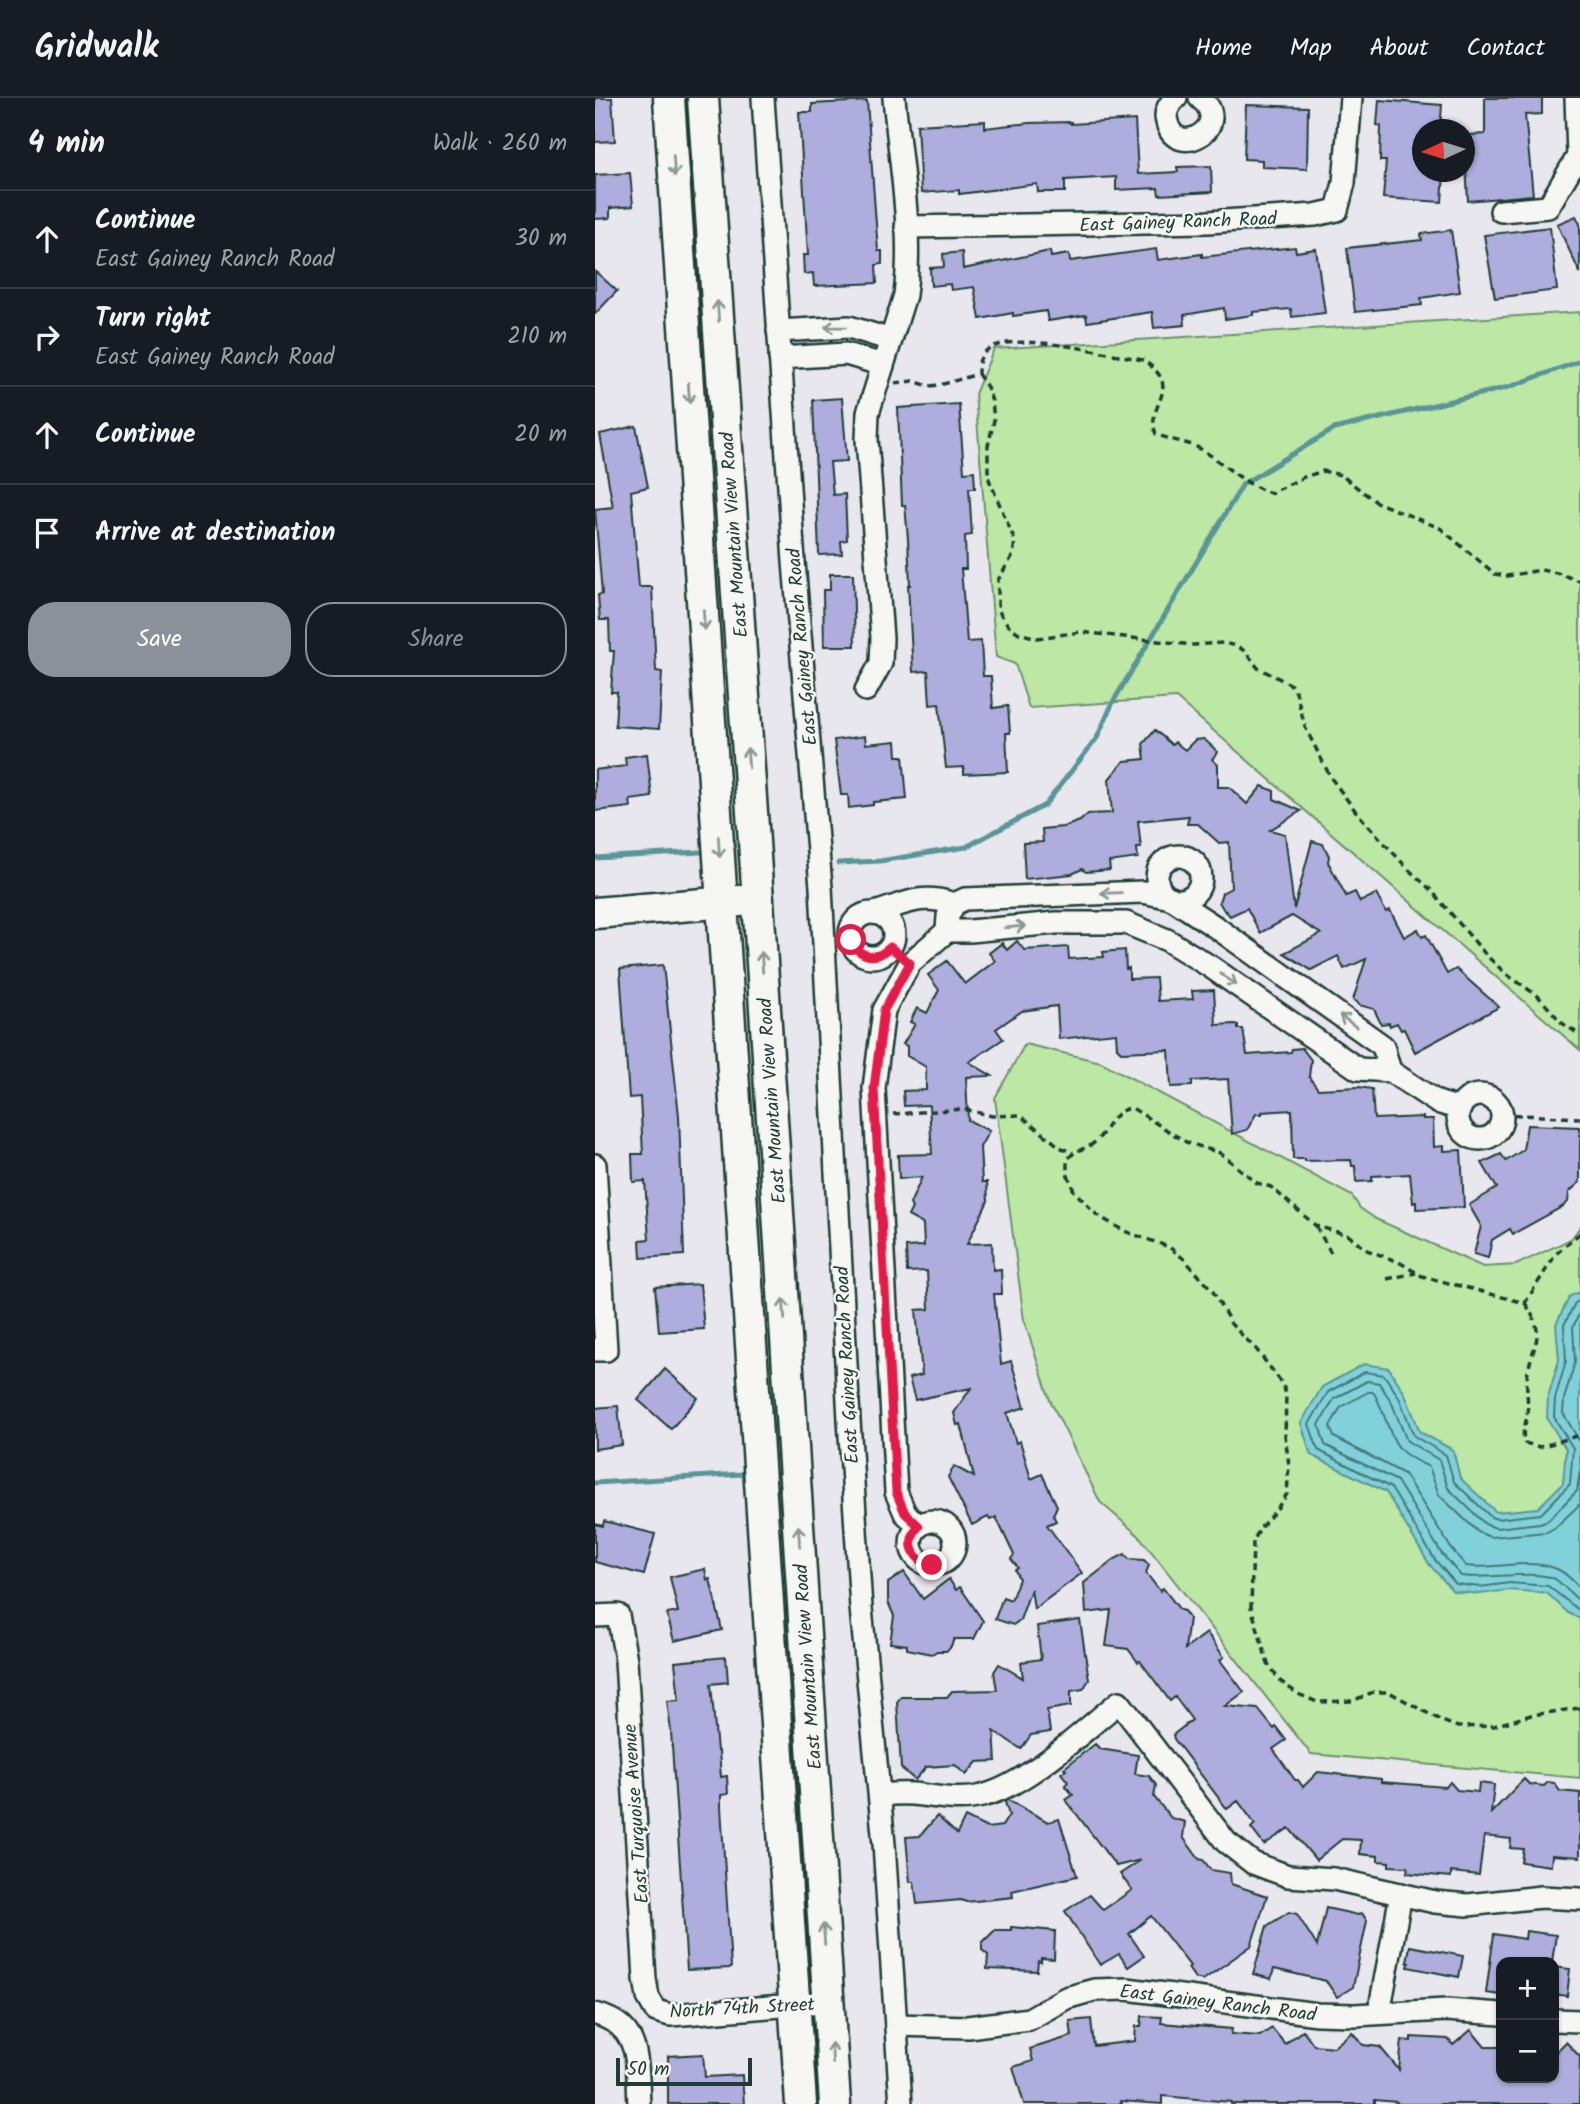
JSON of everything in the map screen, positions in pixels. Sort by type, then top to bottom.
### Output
[{"type":"main road","name":"East Mountain View Road","points":[[669,98],[801,2104]]},
{"type":"main road","name":"East Mountain View Road","points":[[703,98],[758,900],[835,2104]]},
{"type":"main road","points":[[595,913],[758,900]]},
{"type":"street","name":"East Gainey Ranch Road","points":[[763,98],[823,935],[849,1434],[880,1795],[901,2104]]},
{"type":"street","points":[[866,690],[881,663],[882,638],[867,439],[868,413],[905,295],[907,278],[906,227],[894,98]]},
{"type":"street","points":[[1167,100],[1167,124],[1176,135],[1189,139],[1203,134],[1210,121],[1208,107],[1200,98]]},
{"type":"street","name":"East Gainey Ranch Road","points":[[906,227],[1209,222],[1315,215],[1337,210],[1344,183],[1350,98]]},
{"type":"street","points":[[1501,211],[1548,207],[1579,156],[1576,98]]},
{"type":"street","points":[[778,331],[849,327],[891,340]]},
{"type":"street","points":[[780,358],[846,354],[880,374]]},
{"type":"street","points":[[875,913],[888,920],[894,933],[890,947],[879,955],[865,956],[854,947],[850,933],[856,920],[868,913],[916,900],[934,897],[954,904],[965,900],[1143,892],[1179,903],[1383,1046],[1390,1071]]},
{"type":"street","points":[[1048,896],[1050,924]]},
{"type":"street","points":[[1167,940],[1179,903]]},
{"type":"street","points":[[947,931],[948,916],[954,904]]},
{"type":"street","points":[[919,1526],[905,1513],[896,1492],[874,1088],[884,1010],[910,963],[947,931],[1050,924],[1126,923],[1167,940],[1358,1069],[1390,1071],[1437,1102],[1460,1109]]},
{"type":"street","points":[[823,935],[850,933]]},
{"type":"street","points":[[890,947],[910,963]]},
{"type":"street","points":[[1260,1001],[1283,974]]},
{"type":"street","points":[[1483,1095],[1496,1101],[1502,1114],[1494,1134],[1481,1138],[1468,1135],[1459,1123],[1460,1109],[1469,1098],[1483,1095]]},
{"type":"street","points":[[595,1165],[601,1350]]},
{"type":"street","name":"East Turquoise Avenue","points":[[595,1616],[618,1615],[626,1660],[645,1979],[648,1997],[656,2011]]},
{"type":"street","points":[[880,1795],[911,1794],[948,1800],[981,1796],[999,1790],[1026,1776],[1119,1702],[1226,1842],[1253,1863],[1289,1876],[1334,1879],[1435,1902],[1468,1905],[1541,1897],[1580,1899]]},
{"type":"street","points":[[1379,2013],[1401,1894]]},
{"type":"street","name":"East Gainey Ranch Road","points":[[896,2025],[968,2027],[1029,2019],[1066,1998],[1094,1990],[1127,1989],[1317,2014],[1445,2010],[1496,2014]]},
{"type":"street","name":"North 74th Street","points":[[656,2011],[670,2015],[829,2003]]},
{"type":"street","points":[[595,2014],[622,2025],[636,2050],[639,2104]]},
{"type":"street","points":[[1559,2020],[1580,2021]]},
{"type":"path","points":[[1580,582],[1541,570],[1507,576],[1495,574],[1440,528],[1376,502],[1341,475],[1323,471],[1271,493],[1255,487],[1202,449],[1156,434],[1153,427],[1163,384],[1156,369],[1143,360],[1035,341],[1002,344],[988,349],[978,361],[978,374],[992,401],[994,420],[988,446],[988,477],[1015,541],[1013,555],[998,580],[999,610],[1008,625],[1037,638],[1081,632],[1193,645],[1223,643],[1237,646],[1246,652],[1258,668],[1290,684],[1296,692],[1305,727],[1331,778],[1357,813],[1431,890],[1486,955],[1506,974],[1538,996],[1562,1023],[1580,1035]]},
{"type":"path","points":[[880,374],[929,386],[978,374]]},
{"type":"path","points":[[1331,1253],[1317,1226],[1271,1187],[1257,1183],[1220,1153],[1186,1142],[1132,1108],[1123,1108],[1091,1144],[1073,1153],[1067,1160],[1067,1173],[1075,1191],[1097,1215],[1124,1231],[1169,1247],[1184,1259],[1212,1290],[1231,1324],[1257,1349],[1282,1383],[1286,1394],[1285,1436],[1289,1465],[1287,1494],[1259,1528],[1254,1542],[1251,1607],[1268,1664],[1280,1681],[1298,1694],[1317,1702],[1352,1701],[1373,1692],[1389,1692],[1458,1727],[1494,1726],[1531,1715],[1580,1708]]},
{"type":"path","points":[[876,1115],[964,1110],[992,1116],[1020,1115],[1060,1147],[1073,1153]]},
{"type":"path","points":[[1502,1114],[1580,1118]]},
{"type":"path","points":[[1317,1226],[1348,1235],[1367,1250],[1399,1262],[1422,1276],[1525,1303],[1535,1318],[1538,1333],[1536,1350],[1528,1372],[1527,1416],[1522,1436],[1525,1443],[1540,1447],[1580,1435]]},
{"type":"path","points":[[1525,1303],[1556,1254],[1580,1233]]},
{"type":"path","points":[[1387,1279],[1416,1273]]},
{"type":"green space","points":[[1580,312],[1580,1050],[1176,698],[1029,708],[1015,664],[996,657],[975,394],[994,349]]},
{"type":"green space","points":[[1025,1044],[1101,1062],[1352,1196],[1360,1208],[1376,1219],[1483,1267],[1516,1265],[1571,1239],[1580,1227],[1580,1778],[1311,1754],[1139,1536],[1100,1502],[1050,1400],[1024,1320],[995,1098]]},
{"type":"water","points":[[1580,1292],[1580,1619],[1568,1613],[1547,1593],[1509,1590],[1480,1594],[1453,1591],[1429,1564],[1386,1492],[1311,1455],[1301,1423],[1322,1387],[1364,1364],[1389,1368],[1405,1394],[1420,1432],[1453,1450],[1460,1478],[1496,1512],[1538,1508],[1563,1483],[1566,1449],[1547,1418],[1548,1397],[1559,1360],[1556,1324],[1570,1296]]},
{"type":"building","points":[[595,98],[612,98],[615,141],[595,142]]},
{"type":"building","points":[[1485,98],[1542,98],[1542,114],[1525,115],[1533,195],[1468,201],[1467,182],[1475,182],[1475,135],[1485,134]]},
{"type":"building","points":[[1379,100],[1442,105],[1441,119],[1412,119],[1412,182],[1443,182],[1442,202],[1383,198],[1386,161],[1380,161],[1381,126],[1377,125]]},
{"type":"building","points":[[867,101],[878,251],[882,251],[882,264],[876,265],[877,283],[814,286],[813,273],[804,274],[803,255],[808,255],[799,112],[812,112],[812,104]]},
{"type":"building","points":[[1246,105],[1308,107],[1307,169],[1262,167],[1262,160],[1244,159]]},
{"type":"building","points":[[1135,120],[1138,174],[1178,172],[1177,167],[1211,166],[1212,192],[1159,195],[1158,188],[1116,190],[1116,177],[1065,180],[1065,192],[1038,192],[1037,184],[959,194],[959,190],[921,193],[917,125],[985,121],[985,128],[1029,123],[1071,124]]},
{"type":"building","points":[[630,173],[633,206],[610,208],[610,218],[595,219],[595,175]]},
{"type":"building","points":[[1576,216],[1580,224],[1580,273],[1557,224]]},
{"type":"building","points":[[1550,227],[1557,290],[1495,298],[1484,235]]},
{"type":"building","points":[[1451,230],[1460,292],[1421,298],[1422,305],[1355,312],[1347,248],[1422,240],[1421,234]]},
{"type":"building","points":[[1295,247],[1296,252],[1316,249],[1325,313],[1292,317],[1291,309],[1253,312],[1253,315],[1225,319],[1224,308],[1184,315],[1185,325],[1154,328],[1152,312],[1087,322],[1086,315],[1048,321],[1046,311],[980,319],[974,287],[951,290],[950,284],[931,286],[930,268],[944,267],[943,254],[962,252],[963,269],[1050,251],[1051,257],[1069,254],[1070,261],[1156,249],[1158,260]]},
{"type":"building","points":[[595,271],[617,291],[595,314]]},
{"type":"building","points":[[842,398],[847,461],[830,462],[833,495],[845,494],[847,540],[841,541],[842,554],[819,555],[813,400]]},
{"type":"building","points":[[959,404],[964,472],[974,471],[975,488],[969,488],[972,535],[965,536],[966,569],[961,569],[967,642],[981,641],[983,676],[991,676],[993,708],[1008,706],[1008,772],[964,774],[964,767],[946,768],[939,704],[930,705],[928,671],[913,672],[908,539],[905,505],[902,505],[898,408]]},
{"type":"building","points":[[636,426],[648,487],[631,491],[639,587],[652,587],[656,671],[662,672],[659,729],[615,726],[617,692],[611,692],[614,651],[610,651],[609,620],[600,620],[598,595],[602,594],[595,509],[613,507],[600,434]]},
{"type":"building","points":[[830,574],[853,574],[855,646],[824,646],[823,590],[830,590]]},
{"type":"building","points":[[1155,730],[1172,745],[1175,742],[1185,750],[1195,740],[1204,739],[1218,752],[1212,759],[1218,765],[1218,787],[1229,787],[1247,804],[1262,786],[1274,791],[1274,799],[1301,811],[1270,830],[1285,834],[1294,909],[1312,841],[1323,844],[1329,856],[1328,862],[1346,896],[1355,892],[1360,902],[1376,894],[1386,912],[1390,910],[1404,937],[1418,929],[1422,937],[1426,935],[1447,974],[1456,969],[1499,1007],[1415,1052],[1404,1029],[1401,1030],[1397,1023],[1390,1026],[1389,1023],[1381,1024],[1374,1009],[1359,1005],[1353,1000],[1366,959],[1344,969],[1338,956],[1311,970],[1284,953],[1321,934],[1292,916],[1260,933],[1247,908],[1230,916],[1225,912],[1219,902],[1222,893],[1231,888],[1229,842],[1219,843],[1198,824],[1187,824],[1189,816],[1138,821],[1141,848],[1137,848],[1138,858],[1109,862],[1110,870],[1086,872],[1082,869],[1072,874],[1025,879],[1023,843],[1043,842],[1042,829],[1063,827],[1080,821],[1088,814],[1112,813],[1109,779],[1124,761],[1145,759],[1143,744]]},
{"type":"building","points":[[865,736],[866,744],[896,741],[897,756],[903,756],[907,799],[873,802],[873,805],[849,808],[848,795],[841,795],[834,740]]},
{"type":"building","points":[[647,754],[652,797],[630,800],[631,807],[595,811],[595,770],[626,766],[625,757]]},
{"type":"building","points":[[1017,941],[1024,950],[1068,947],[1069,959],[1104,957],[1103,952],[1125,950],[1129,979],[1156,978],[1158,1001],[1193,999],[1192,991],[1214,990],[1216,1025],[1235,1024],[1238,1029],[1243,1029],[1247,1055],[1291,1052],[1292,1049],[1302,1048],[1311,1060],[1309,1077],[1318,1089],[1372,1089],[1374,1119],[1433,1119],[1434,1147],[1444,1146],[1444,1151],[1461,1150],[1464,1207],[1416,1209],[1410,1174],[1372,1176],[1372,1181],[1356,1182],[1355,1166],[1352,1166],[1351,1160],[1293,1159],[1292,1110],[1256,1114],[1247,1130],[1232,1134],[1228,1079],[1192,1081],[1192,1086],[1171,1087],[1169,1050],[1121,1052],[1117,1048],[1116,1033],[1059,1039],[1057,1006],[1022,1011],[996,1029],[1003,1039],[969,1062],[992,1076],[966,1077],[968,1120],[989,1131],[980,1147],[982,1182],[987,1182],[988,1201],[967,1244],[992,1243],[993,1270],[1001,1269],[1002,1294],[994,1294],[1001,1364],[1011,1361],[1025,1407],[1007,1413],[1016,1443],[1020,1441],[1031,1479],[1042,1474],[1057,1506],[1053,1515],[1056,1521],[1047,1525],[1082,1573],[1034,1609],[1031,1589],[1020,1620],[1013,1625],[995,1619],[1003,1597],[1011,1600],[1019,1579],[1015,1570],[1018,1568],[1011,1559],[1014,1555],[996,1517],[990,1520],[988,1517],[972,1525],[948,1477],[954,1466],[974,1477],[961,1424],[957,1425],[954,1413],[971,1388],[915,1400],[909,1378],[922,1375],[916,1310],[929,1309],[927,1271],[907,1272],[906,1247],[924,1246],[923,1224],[908,1216],[912,1208],[910,1204],[922,1177],[899,1179],[898,1155],[932,1154],[929,1105],[904,1106],[903,1091],[926,1090],[926,1067],[907,1056],[907,1046],[903,1044],[915,1024],[910,1022],[917,1008],[927,1013],[939,990],[928,975],[947,961],[965,984],[995,961],[989,953],[1002,943],[1007,950]]},
{"type":"building","points":[[663,965],[679,1116],[684,1255],[641,1258],[640,1240],[649,1239],[645,1181],[633,1182],[632,1154],[643,1154],[640,1097],[629,1098],[620,969]]},
{"type":"building","points":[[1527,1125],[1580,1127],[1580,1182],[1569,1192],[1568,1202],[1562,1207],[1513,1234],[1510,1229],[1492,1240],[1488,1258],[1474,1254],[1481,1226],[1469,1205],[1497,1188],[1482,1163],[1501,1154],[1506,1161],[1523,1150]]},
{"type":"building","points":[[700,1284],[704,1329],[659,1332],[655,1287]]},
{"type":"building","points":[[665,1369],[698,1398],[671,1429],[638,1400]]},
{"type":"building","points":[[618,1406],[622,1445],[595,1449],[595,1408]]},
{"type":"building","points":[[604,1521],[655,1534],[644,1575],[595,1562],[595,1524],[603,1526]]},
{"type":"building","points":[[1125,1554],[1129,1559],[1144,1560],[1149,1565],[1146,1573],[1160,1591],[1163,1588],[1189,1618],[1185,1649],[1207,1633],[1224,1657],[1220,1660],[1244,1692],[1225,1706],[1258,1709],[1274,1729],[1276,1727],[1286,1740],[1273,1749],[1303,1787],[1318,1772],[1381,1779],[1381,1782],[1446,1787],[1450,1782],[1457,1790],[1478,1792],[1479,1783],[1494,1785],[1491,1813],[1524,1779],[1529,1784],[1544,1786],[1548,1782],[1554,1783],[1560,1791],[1580,1793],[1580,1857],[1552,1855],[1551,1866],[1521,1862],[1523,1849],[1510,1848],[1511,1839],[1484,1836],[1479,1875],[1451,1872],[1451,1877],[1407,1873],[1408,1867],[1389,1866],[1389,1862],[1378,1861],[1378,1856],[1360,1854],[1361,1840],[1342,1839],[1316,1860],[1289,1828],[1264,1845],[1251,1828],[1255,1824],[1238,1801],[1227,1809],[1174,1739],[1173,1735],[1192,1720],[1175,1697],[1170,1701],[1128,1649],[1106,1646],[1111,1610],[1086,1613],[1084,1583]]},
{"type":"building","points":[[705,1569],[707,1580],[710,1579],[722,1630],[674,1641],[667,1614],[678,1612],[670,1577]]},
{"type":"building","points":[[904,1572],[923,1599],[949,1579],[956,1590],[960,1587],[983,1621],[974,1639],[954,1639],[946,1651],[932,1654],[907,1649],[907,1645],[890,1643],[894,1616],[888,1602],[888,1583]]},
{"type":"building","points":[[1080,1620],[1089,1680],[1083,1689],[1071,1691],[1071,1706],[1047,1710],[1050,1732],[1031,1735],[1021,1749],[994,1731],[996,1761],[977,1762],[966,1775],[955,1765],[926,1767],[915,1780],[901,1768],[897,1702],[901,1697],[947,1697],[952,1691],[997,1690],[994,1672],[999,1664],[1023,1678],[1021,1662],[1041,1659],[1037,1626]]},
{"type":"building","points":[[726,1657],[728,1682],[711,1684],[721,1777],[727,1776],[728,1794],[721,1795],[721,1807],[731,1968],[687,1970],[667,1701],[679,1700],[675,1662]]},
{"type":"building","points":[[1095,1744],[1100,1749],[1138,1755],[1135,1774],[1149,1776],[1156,1785],[1154,1797],[1171,1818],[1185,1822],[1183,1837],[1199,1859],[1211,1870],[1230,1873],[1231,1884],[1267,1896],[1251,1946],[1203,1980],[1195,1978],[1188,1968],[1190,1966],[1151,1916],[1129,1934],[1144,1956],[1128,1967],[1119,1954],[1100,1965],[1065,1911],[1090,1895],[1103,1910],[1132,1890],[1120,1874],[1141,1860],[1116,1866],[1066,1800],[1073,1795],[1065,1785],[1068,1782],[1061,1773]]},
{"type":"building","points":[[1008,1800],[1048,1822],[1059,1819],[1077,1876],[1012,1891],[1013,1897],[917,1904],[914,1882],[910,1882],[906,1837],[920,1836],[937,1816],[957,1834],[965,1817],[987,1828],[1002,1826],[1009,1815],[1005,1802]]},
{"type":"building","points":[[1326,1908],[1358,1915],[1362,1913],[1367,1921],[1353,1987],[1337,1997],[1326,1981],[1274,1969],[1271,1979],[1253,1974],[1267,1926],[1289,1912],[1297,1914],[1317,1946]]},
{"type":"building","points":[[1011,1927],[1055,1931],[1054,1959],[1041,1958],[1037,1971],[987,1969],[988,1955],[982,1950],[982,1943],[995,1930],[1011,1930]]},
{"type":"building","points":[[1526,1931],[1556,1935],[1553,1957],[1496,1957],[1496,1994],[1486,1993],[1494,1934],[1525,1939]]},
{"type":"building","points":[[1410,1946],[1463,1956],[1459,1977],[1408,1967]]},
{"type":"building","points":[[1559,1968],[1570,1969],[1567,1996],[1559,1995]]},
{"type":"building","points":[[1142,2016],[1162,2017],[1161,2023],[1232,2029],[1231,2034],[1260,2036],[1272,2028],[1285,2044],[1303,2030],[1314,2045],[1334,2047],[1352,2032],[1363,2045],[1380,2047],[1399,2070],[1402,2040],[1411,2041],[1411,2037],[1448,2039],[1453,2045],[1471,2030],[1485,2047],[1496,2047],[1496,2083],[1559,2083],[1559,2049],[1566,2042],[1580,2057],[1579,2104],[1398,2104],[1375,2100],[1375,2104],[1231,2104],[1162,2096],[1162,2104],[1121,2101],[1122,2104],[1024,2104],[1013,2067],[1033,2061],[1030,2049],[1072,2036],[1070,2021],[1091,2019],[1094,2046],[1135,2041],[1136,2026],[1141,2026]]},
{"type":"building","points":[[703,2054],[705,2077],[742,2075],[744,2104],[668,2104],[668,2056]]},
{"type":"waterway","points":[[838,863],[880,861],[966,847],[1045,805],[1097,738],[1113,702],[1243,484],[1334,429],[1509,387],[1580,361]]},
{"type":"waterway","points":[[595,858],[700,852]]},
{"type":"waterway","points":[[595,1483],[743,1474]]},
{"type":"route","points":[[851,940],[854,947],[865,956],[879,955],[890,947],[910,963],[884,1010],[874,1088],[896,1492],[905,1513],[919,1526],[911,1539],[914,1553],[918,1559],[932,1565]]}]
